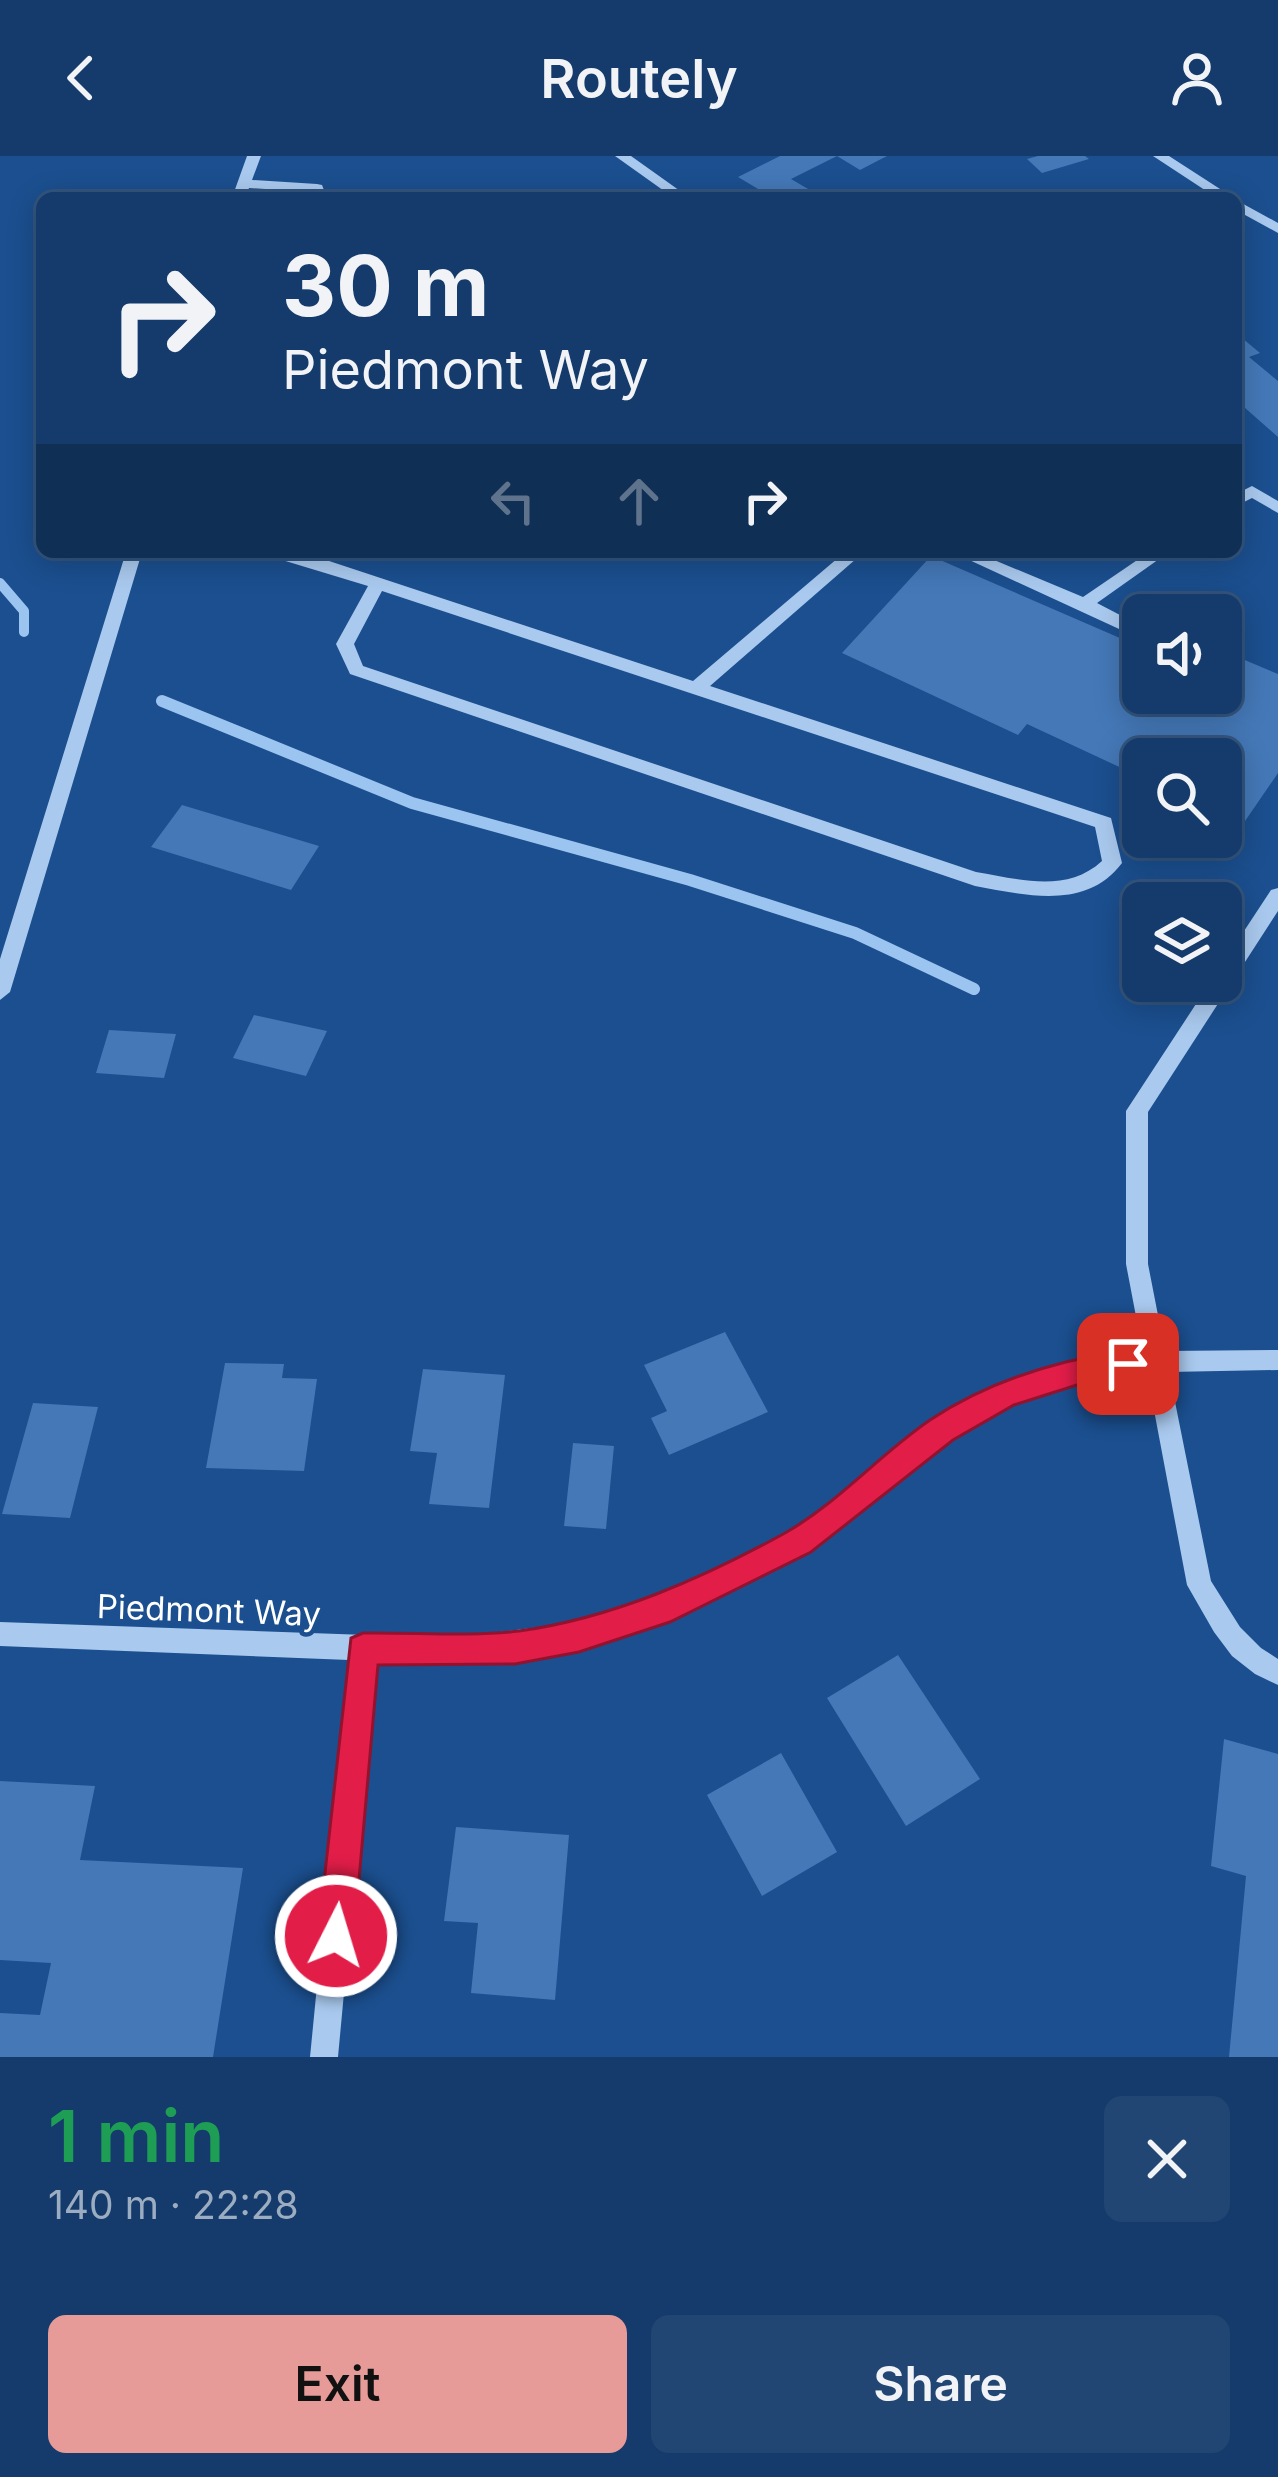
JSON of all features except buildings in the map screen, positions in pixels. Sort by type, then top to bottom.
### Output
[{"type":"street","points":[[254,156],[242,191],[317,188],[318,192]]},
{"type":"street","points":[[622,156],[674,192]]},
{"type":"street","points":[[1160,156],[1217,192]]},
{"type":"street","points":[[1242,208],[1278,229]]},
{"type":"street","points":[[1244,496],[1278,508]]},
{"type":"street","points":[[0,992],[132,558]]},
{"type":"street","points":[[295,558],[378,583],[1104,823],[1112,863],[1098,879],[1061,891],[975,879],[356,670],[345,644],[378,583]]},
{"type":"street","points":[[696,688],[849,558]]},
{"type":"street","points":[[974,558],[1122,623]]},
{"type":"street","points":[[1084,604],[1152,558]]},
{"type":"street","points":[[1278,896],[1137,1111],[1137,1264],[1198,1585],[1224,1628],[1255,1662],[1278,1672]]},
{"type":"street","name":"Piedmont Way","points":[[0,1634],[363,1649],[515,1648],[579,1636],[670,1606],[800,1541],[942,1430],[1006,1394],[1077,1371],[1157,1363],[1278,1360]]},
{"type":"street","points":[[324,2057],[363,1649]]},
{"type":"waterway","points":[[0,583],[24,611],[24,632]]},
{"type":"waterway","points":[[162,701],[412,803],[690,880],[855,933],[974,989]]},
{"type":"route","points":[[336,1936],[363,1649],[515,1648],[579,1636],[670,1606],[800,1541],[942,1430],[1006,1394],[1077,1371],[1128,1364]]}]
